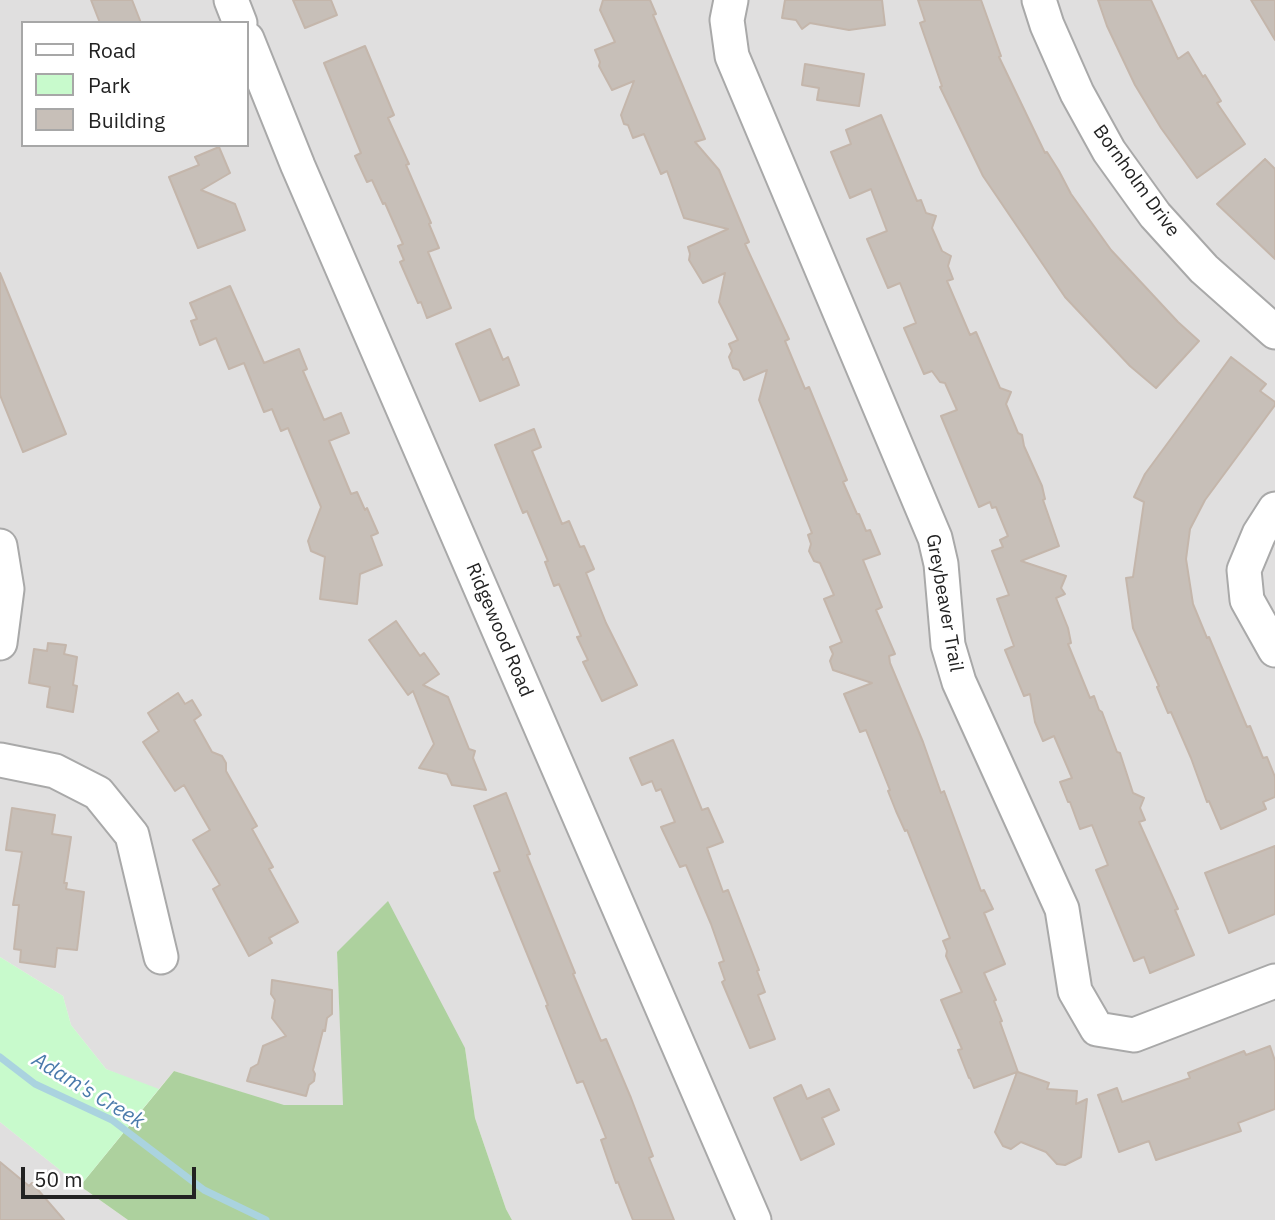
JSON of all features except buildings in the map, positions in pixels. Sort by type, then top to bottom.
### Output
[{"type":"street","points":[[231,0],[239,21]]},
{"type":"street","name":"Greybeaver Trail","points":[[731,0],[727,20],[732,56],[935,538],[941,564],[948,645],[959,682],[1062,909],[1074,992],[1097,1028],[1134,1035],[1275,981]]},
{"type":"street","name":"Bornholm Drive","points":[[1039,0],[1077,93],[1117,162],[1155,215],[1204,269],[1275,332]]},
{"type":"street","name":"Ridgewood Road","points":[[248,41],[298,166],[754,1220]]},
{"type":"street","points":[[1275,509],[1259,534],[1244,570],[1247,600],[1275,650]]},
{"type":"street","points":[[0,546],[7,589],[0,643]]},
{"type":"street","points":[[0,760],[55,771],[98,793],[132,835],[161,957]]},
{"type":"shaded area","points":[[0,0],[1275,0],[1275,1220],[512,1220],[475,1118],[465,1048],[337,952],[344,1105],[284,1106],[174,1071],[157,1091],[106,1069],[71,1025],[63,996],[0,957]]},
{"type":"shaded area","points":[[0,1122],[80,1186],[128,1220],[0,1220]]},
{"type":"green space","points":[[388,901],[465,1048],[475,1118],[512,1220],[128,1220],[80,1186],[174,1071],[284,1105],[343,1105],[337,952]]},
{"type":"green space","points":[[0,957],[63,996],[71,1025],[106,1069],[159,1089],[80,1186],[0,1122]]},
{"type":"waterway","name":"Adam's Creek","points":[[0,1057],[35,1084],[112,1120],[204,1190],[266,1220]]}]
